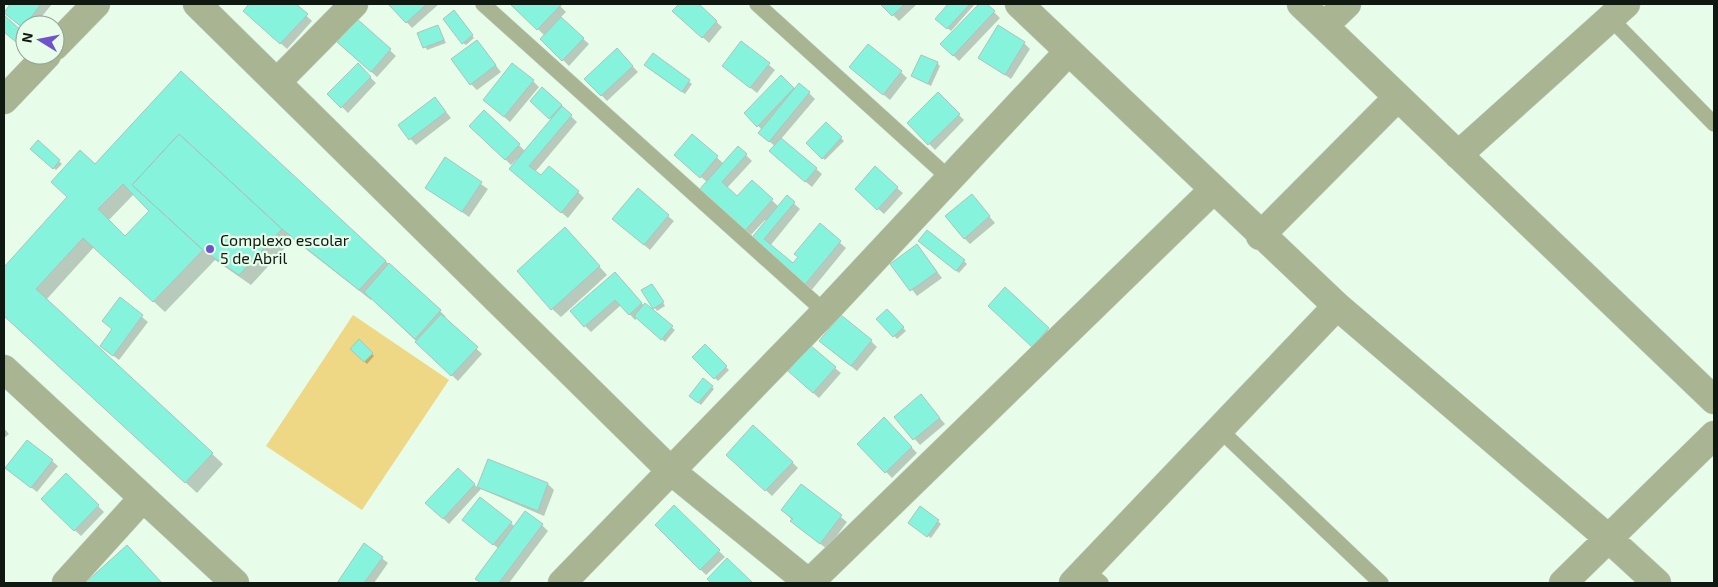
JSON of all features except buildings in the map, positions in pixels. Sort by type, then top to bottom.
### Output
[{"type":"street","points":[[65,36],[96,4]]},
{"type":"street","points":[[197,4],[671,471],[809,583],[1213,190]]},
{"type":"street","points":[[277,82],[354,4]]},
{"type":"street","points":[[1019,4],[1260,236],[1337,306],[1608,538],[1657,583]]},
{"type":"street","points":[[1301,4],[1714,400]]},
{"type":"street","points":[[1324,26],[1347,4]]},
{"type":"street","points":[[1458,154],[1619,11]]},
{"type":"street","points":[[562,583],[824,312],[1068,52]]},
{"type":"street","points":[[4,100],[37,65]]},
{"type":"street","points":[[1260,236],[1398,97]]},
{"type":"street","points":[[1087,579],[1220,430],[1337,306]]},
{"type":"street","points":[[4,369],[142,499],[235,583]]},
{"type":"street","points":[[1563,583],[1714,435]]},
{"type":"street","points":[[66,583],[142,499]]},
{"type":"lane","points":[[483,4],[824,312]]},
{"type":"lane","points":[[757,4],[950,178]]},
{"type":"lane","points":[[1619,11],[1714,124]]},
{"type":"lane","points":[[1220,430],[1381,583]]},
{"type":"shaded area","points":[[353,315],[449,380],[362,510],[266,446]]},
{"type":"place","name":"Complexo escolar 5 de Abril","points":[[210,249]]}]
